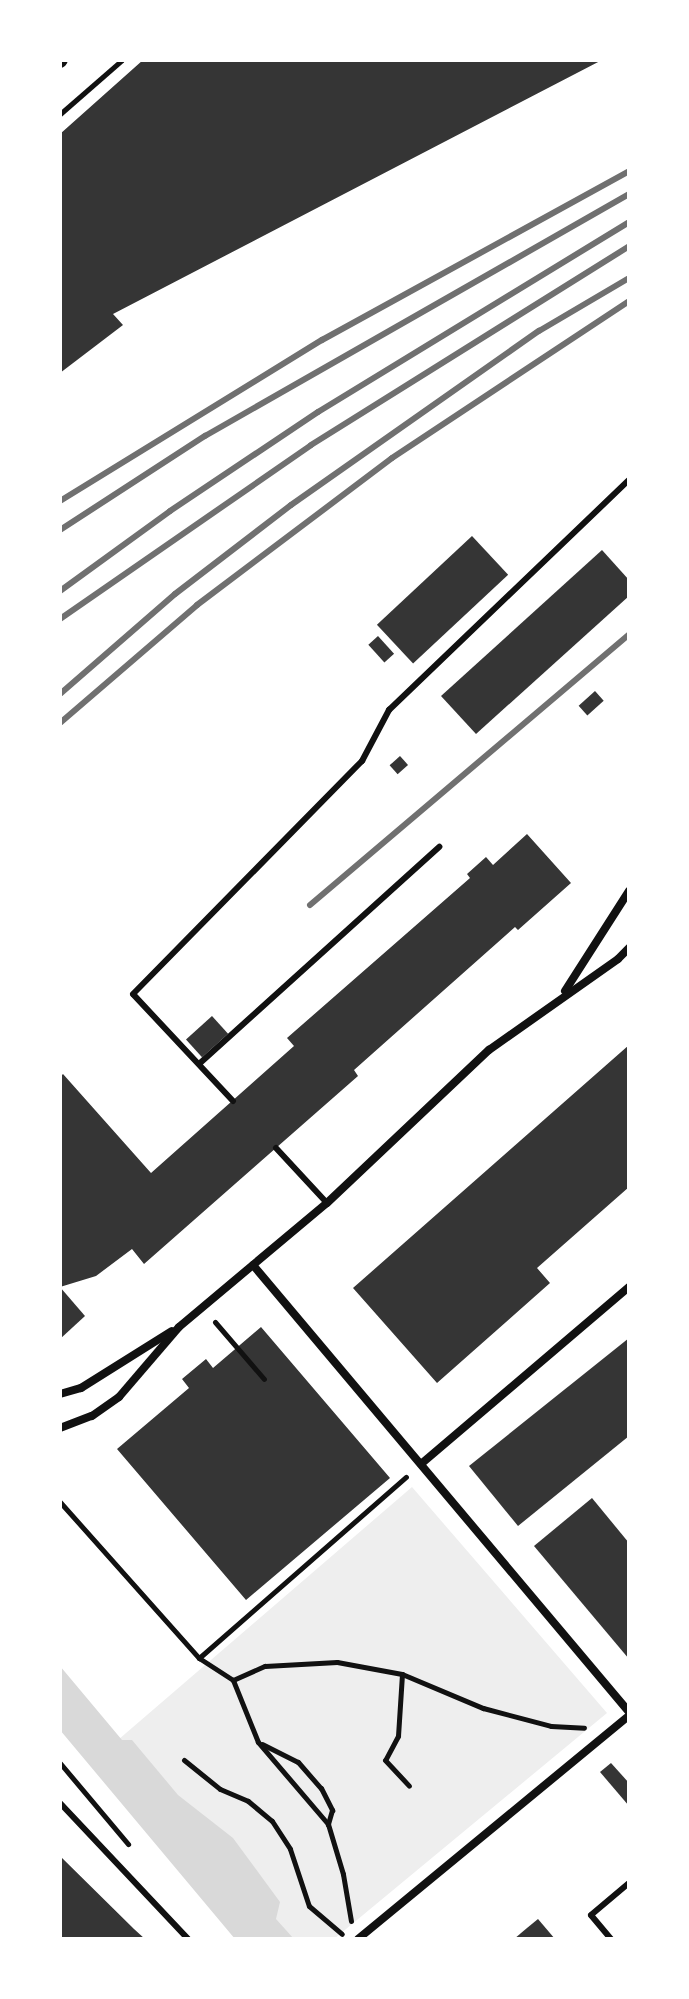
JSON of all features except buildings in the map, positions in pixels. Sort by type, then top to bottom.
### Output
[{"type":"street","points":[[562,996],[629,891]]},
{"type":"street","points":[[60,1394],[81,1388],[179,1327],[327,1203],[489,1050],[618,959],[629,948]]},
{"type":"street","points":[[253,1265],[629,1714],[358,1939]]},
{"type":"street","points":[[421,1464],[629,1287]]},
{"type":"street","points":[[60,1428],[92,1416],[119,1397],[179,1327]]},
{"type":"lane","points":[[233,1101],[133,994],[362,761],[389,710],[629,480]]},
{"type":"lane","points":[[199,1064],[439,847]]},
{"type":"lane","points":[[276,1148],[327,1203]]},
{"type":"lane","points":[[60,1803],[188,1939]]},
{"type":"lane","points":[[611,1939],[591,1915],[629,1883]]},
{"type":"path","points":[[60,114],[122,60]]},
{"type":"path","points":[[203,1307],[264,1379]]},
{"type":"path","points":[[199,1658],[421,1464]]},
{"type":"path","points":[[60,1502],[199,1658],[233,1680],[258,1742],[328,1824],[343,1874],[352,1926]]},
{"type":"path","points":[[233,1680],[265,1666],[337,1662],[402,1674],[483,1708],[551,1726],[613,1729]]},
{"type":"path","points":[[402,1674],[398,1736],[385,1760],[409,1786]]},
{"type":"path","points":[[258,1742],[298,1762],[321,1788],[332,1810],[328,1824]]},
{"type":"path","points":[[184,1760],[220,1789],[248,1801],[272,1821],[290,1849],[309,1906],[329,1927],[350,1939]]},
{"type":"shaded area","points":[[412,1487],[607,1713],[334,1939],[265,1939],[104,1752]]},
{"type":"shaded area","points":[[60,1666],[122,1740],[132,1740],[178,1795],[233,1838],[280,1902],[276,1919],[294,1939],[235,1939],[60,1730]]},
{"type":"railway","points":[[60,501],[322,340],[629,171]]},
{"type":"railway","points":[[60,530],[205,436],[629,194]]},
{"type":"railway","points":[[60,591],[170,511],[318,412],[629,222]]},
{"type":"railway","points":[[60,619],[311,445],[629,246]]},
{"type":"railway","points":[[60,694],[175,594],[291,505],[539,331],[629,278]]},
{"type":"railway","points":[[60,723],[197,605],[392,458],[629,301]]},
{"type":"railway","points":[[310,905],[629,634]]}]
